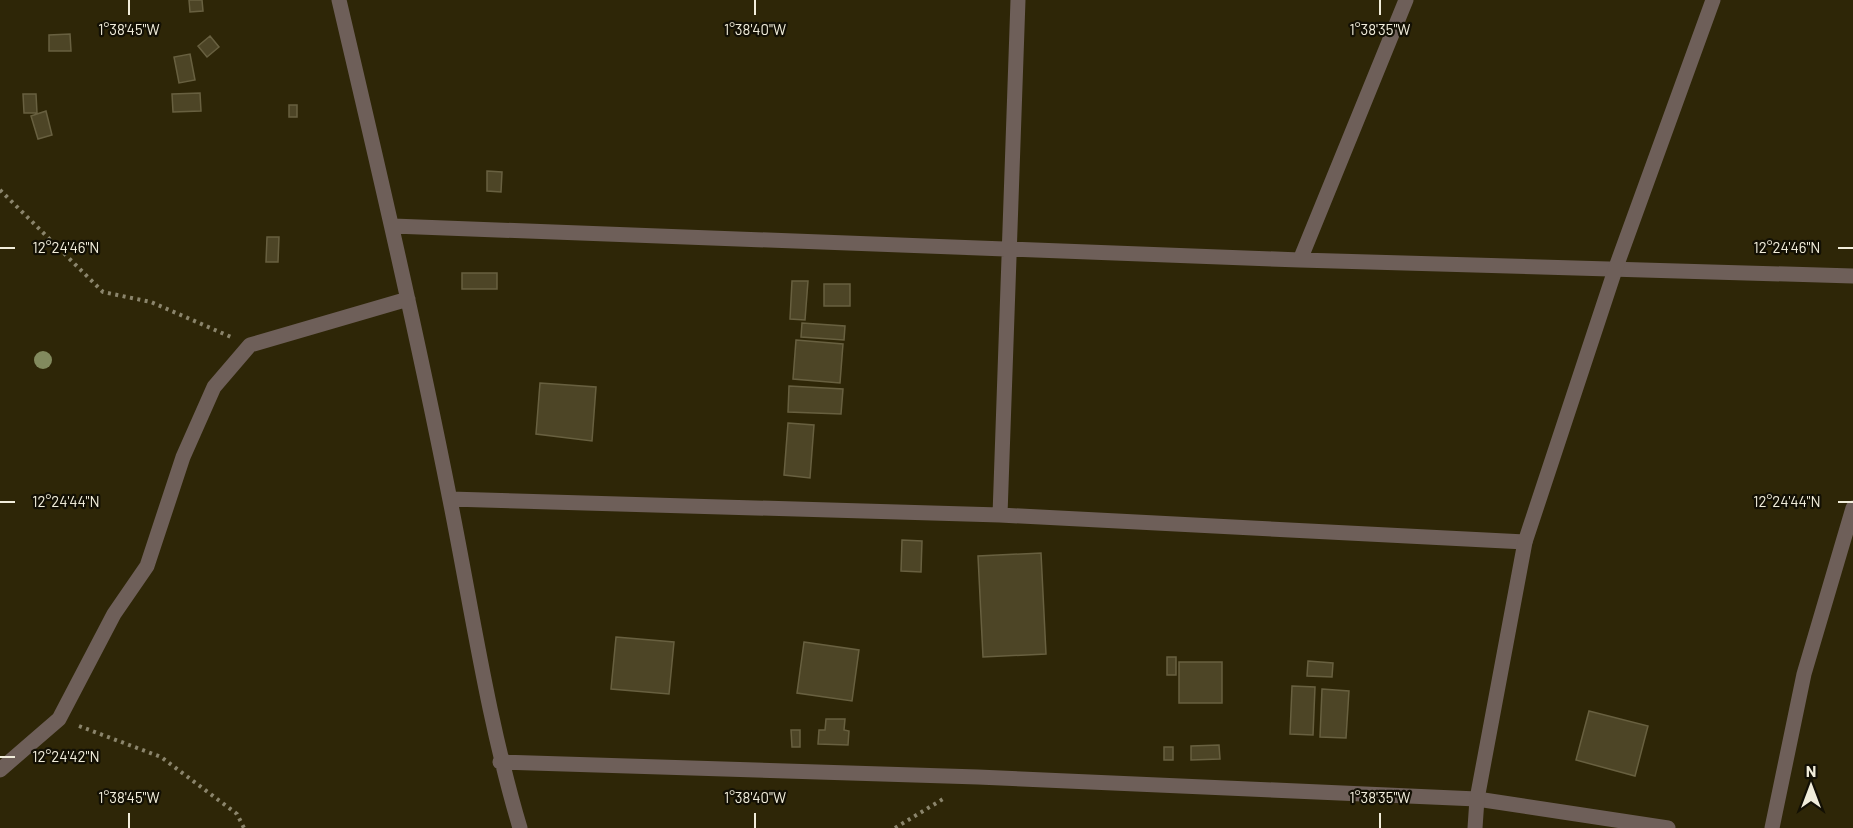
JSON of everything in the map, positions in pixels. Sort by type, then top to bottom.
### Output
[{"type":"street","points":[[339,0],[393,226],[450,499],[500,762],[520,828]]},
{"type":"street","points":[[1000,515],[1018,0]]},
{"type":"street","points":[[1300,260],[1406,0]]},
{"type":"street","points":[[1475,828],[1477,799],[1525,542],[1616,267],[1713,0]]},
{"type":"street","points":[[393,226],[1300,260],[1616,267],[1853,276]]},
{"type":"street","points":[[0,770],[59,718],[114,614],[147,566],[183,457],[214,387],[250,345],[408,299]]},
{"type":"street","points":[[450,499],[1000,515],[1525,542]]},
{"type":"street","points":[[1772,828],[1804,674],[1853,508]]},
{"type":"street","points":[[500,762],[978,777],[1477,799],[1668,828]]},
{"type":"path","points":[[0,190],[69,261],[103,292],[151,302],[250,345]]},
{"type":"path","points":[[59,718],[161,757],[237,814],[244,828]]},
{"type":"path","points":[[895,828],[978,777]]},
{"type":"building","points":[[189,0],[202,0],[203,11],[190,12]]},
{"type":"building","points":[[70,34],[71,51],[49,51],[49,35]]},
{"type":"building","points":[[210,36],[219,47],[207,57],[198,46]]},
{"type":"building","points":[[190,54],[195,80],[179,83],[174,57]]},
{"type":"building","points":[[200,93],[201,111],[173,112],[172,94]]},
{"type":"building","points":[[23,94],[36,94],[37,113],[24,113]]},
{"type":"building","points":[[289,105],[297,105],[297,117],[289,117]]},
{"type":"building","points":[[46,111],[52,135],[38,139],[31,116]]},
{"type":"building","points":[[487,171],[502,172],[501,192],[487,191]]},
{"type":"building","points":[[267,237],[279,237],[278,262],[266,262]]},
{"type":"building","points":[[462,273],[497,273],[497,289],[462,289]]},
{"type":"building","points":[[792,281],[808,281],[805,320],[790,319]]},
{"type":"building","points":[[824,284],[850,284],[850,306],[824,306]]},
{"type":"building","points":[[802,323],[845,326],[844,340],[801,337]]},
{"type":"building","points":[[796,340],[843,344],[840,383],[793,379]]},
{"type":"building","points":[[540,383],[596,387],[592,441],[536,434]]},
{"type":"building","points":[[789,386],[843,389],[841,414],[788,412]]},
{"type":"building","points":[[788,423],[814,425],[810,478],[784,475]]},
{"type":"building","points":[[902,540],[922,541],[921,572],[901,571]]},
{"type":"building","points":[[1041,553],[1046,654],[983,657],[978,556]]},
{"type":"building","points":[[616,637],[674,642],[669,694],[611,689]]},
{"type":"building","points":[[804,642],[859,650],[852,701],[797,693]]},
{"type":"building","points":[[1167,657],[1176,657],[1176,675],[1167,675]]},
{"type":"building","points":[[1308,661],[1333,663],[1332,677],[1307,676]]},
{"type":"building","points":[[1179,662],[1222,662],[1222,703],[1179,703]]},
{"type":"building","points":[[1292,686],[1315,687],[1313,735],[1290,734]]},
{"type":"building","points":[[1322,689],[1349,691],[1346,738],[1320,737]]},
{"type":"building","points":[[1589,711],[1648,726],[1635,776],[1576,760]]},
{"type":"building","points":[[826,719],[845,719],[844,730],[849,731],[848,745],[818,744],[819,730],[825,730]]},
{"type":"building","points":[[791,730],[800,730],[800,747],[792,747]]},
{"type":"building","points":[[1219,745],[1220,759],[1191,760],[1191,746]]},
{"type":"building","points":[[1164,747],[1173,747],[1173,760],[1164,760]]}]
